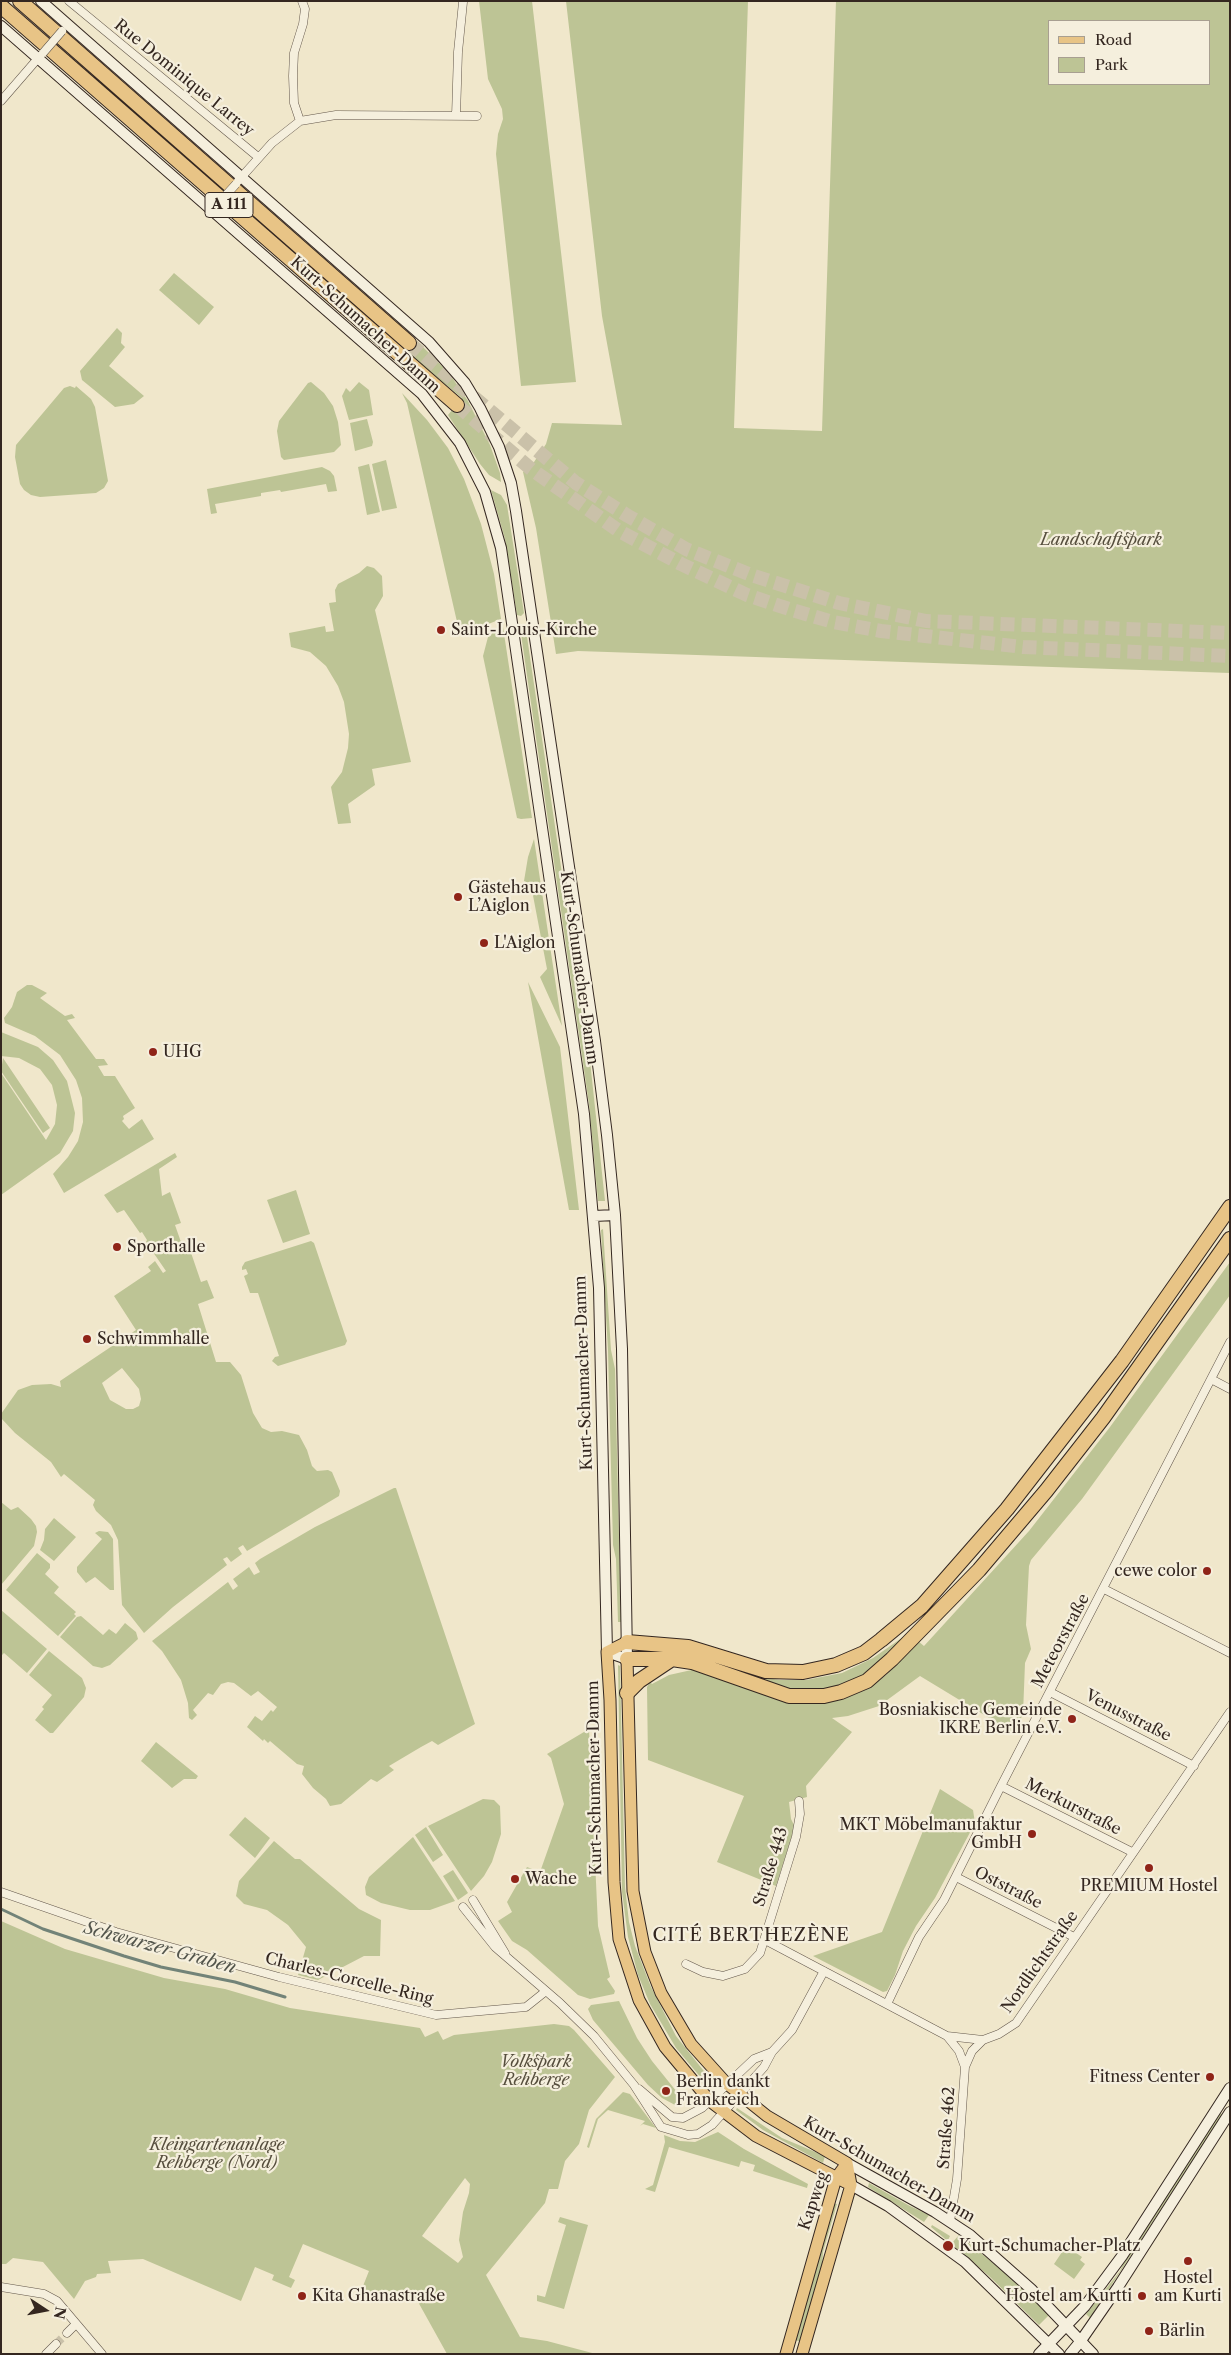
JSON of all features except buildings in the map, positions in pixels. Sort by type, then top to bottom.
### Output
[{"type":"highway","name":"A 111","points":[[20,1],[409,343]]},
{"type":"highway","name":"A 111","points":[[1,6],[457,405]]},
{"type":"highway","points":[[627,1642],[688,1647],[766,1671],[803,1672],[836,1665],[864,1652],[881,1640],[922,1606],[1007,1509],[1122,1361],[1230,1208]]},
{"type":"highway","points":[[627,1659],[672,1659],[692,1662],[789,1696],[824,1696],[841,1692],[867,1681],[892,1659],[979,1570],[1046,1491],[1103,1418],[1230,1239]]},
{"type":"highway","points":[[627,1693],[640,1680],[672,1659]]},
{"type":"main road","name":"Kurt-Schumacher-Damm","points":[[41,1],[65,28],[439,351],[472,393],[499,447],[512,490],[519,531],[594,1033],[615,1215],[622,1349],[627,1693],[633,1891],[641,1936],[654,1978],[676,2022],[703,2059],[740,2096],[766,2116],[900,2191],[970,2235],[1031,2289],[1067,2327]]},
{"type":"main road","name":"Kurt-Schumacher-Damm","points":[[1,26],[41,55],[422,394],[443,419],[460,444],[485,492],[499,542],[513,631],[576,1053],[594,1216],[602,1352],[607,1652],[614,1900],[622,1952],[639,2000],[658,2036],[676,2062],[710,2101],[756,2136],[888,2206],[923,2230],[965,2262],[1049,2344]]},
{"type":"main road","points":[[594,1216],[615,1215]]},
{"type":"main road","points":[[607,1652],[627,1642]]},
{"type":"main road","points":[[607,1652],[627,1659]]},
{"type":"main road","points":[[1039,2354],[1067,2327],[1122,2256],[1230,2088]]},
{"type":"main road","points":[[1070,2354],[1118,2286],[1230,2112]]},
{"type":"main road","name":"Kapweg","points":[[786,2354],[836,2178],[847,2163]]},
{"type":"main road","name":"Kapweg","points":[[802,2354],[851,2186],[847,2163]]},
{"type":"main road","points":[[1067,2327],[1093,2354]]},
{"type":"main road","points":[[1049,2344],[1059,2354]]},
{"type":"street","name":"Rue Dominique Larrey","points":[[68,1],[258,157]]},
{"type":"street","points":[[298,1],[304,5],[303,24],[294,54],[293,69],[294,103],[300,121]]},
{"type":"street","points":[[456,116],[458,52],[463,2]]},
{"type":"street","points":[[1,101],[65,28]]},
{"type":"street","points":[[215,208],[258,157],[272,143],[300,121],[336,115],[476,116]]},
{"type":"street","name":"Meteorstraße","points":[[887,2004],[919,1937],[944,1900],[956,1877],[1230,1342]]},
{"type":"street","points":[[1211,1379],[1230,1389]]},
{"type":"street","points":[[1104,1589],[1230,1653]]},
{"type":"street","name":"Venusstraße","points":[[1050,1692],[1194,1766]]},
{"type":"street","name":"Nordlichtstraße","points":[[983,2040],[999,2034],[1016,2023],[1230,1712]]},
{"type":"street","name":"Merkurstraße","points":[[1001,1786],[1132,1852]]},
{"type":"street","name":"Straße 443","points":[[686,1964],[703,1972],[723,1976],[738,1973],[753,1961],[765,1940],[796,1837],[800,1814],[799,1801]]},
{"type":"street","name":"Oststraße","points":[[956,1877],[1074,1937]]},
{"type":"street","name":"Charles-Corcelle-Ring","points":[[1,1892],[116,1932],[279,1977],[436,2015],[526,2007],[546,1991]]},
{"type":"street","points":[[473,1900],[507,1956]]},
{"type":"street","points":[[463,1907],[495,1947],[594,2036],[634,2085],[661,2127],[688,2135],[698,2134],[706,2129],[725,2113],[740,2096],[764,2067],[772,2052],[792,2030],[824,1971]]},
{"type":"street","points":[[765,1940],[947,2036],[983,2040]]},
{"type":"street","name":"Straße 462","points":[[947,2036],[959,2051],[965,2066]]},
{"type":"street","name":"Straße 462","points":[[950,2221],[957,2179],[965,2066],[972,2052],[983,2040]]},
{"type":"street","points":[[634,2085],[672,2117],[683,2118],[692,2115],[710,2101],[754,2059],[772,2052]]},
{"type":"street","points":[[1,2287],[51,2297],[57,2301],[102,2354]]},
{"type":"street","points":[[67,2334],[76,2324]]},
{"type":"street","points":[[46,2354],[56,2344]]},
{"type":"green space","points":[[479,1],[532,1],[576,382],[521,386],[496,154],[498,134],[503,119],[502,109],[488,79]]},
{"type":"green space","name":"Landschaftspark","points":[[566,1],[748,1],[734,428],[822,431],[836,1],[1230,1],[1230,673],[578,651],[556,654],[536,528],[523,472],[534,462],[546,444],[552,423],[622,425],[602,316]]},
{"type":"green space","points":[[174,273],[214,307],[199,325],[159,290]]},
{"type":"green space","points":[[117,328],[122,333],[121,343],[125,347],[109,366],[144,396],[134,404],[115,407],[82,380],[80,371]]},
{"type":"green space","points":[[414,338],[449,373],[468,401],[490,445],[500,473],[501,482],[489,475],[480,464],[448,415],[462,398],[404,350]]},
{"type":"green space","points":[[311,382],[324,393],[333,406],[338,422],[341,445],[334,452],[284,460],[281,457],[277,431],[279,421],[308,383]]},
{"type":"green space","points":[[359,382],[369,390],[373,415],[349,420],[342,396],[346,388],[350,392]]},
{"type":"green space","points":[[70,386],[75,388],[76,386],[91,399],[95,407],[108,481],[104,488],[96,493],[40,497],[31,495],[20,484],[15,457],[16,445],[64,388]]},
{"type":"green space","points":[[402,393],[427,420],[448,448],[464,479],[481,524],[494,574],[501,619],[460,635],[407,403]]},
{"type":"green space","points":[[367,419],[373,442],[372,446],[355,451],[350,423]]},
{"type":"green space","points":[[386,460],[397,508],[382,511],[372,464]]},
{"type":"green space","points":[[369,464],[380,512],[367,515],[358,467]]},
{"type":"green space","points":[[322,467],[330,471],[334,476],[337,491],[328,492],[326,484],[281,492],[280,490],[261,493],[261,496],[215,504],[217,513],[211,514],[207,489]]},
{"type":"green space","points":[[491,490],[501,495],[507,505],[524,613],[521,616],[517,615],[505,539]]},
{"type":"green space","points":[[367,566],[374,568],[382,576],[383,596],[375,610],[411,762],[372,769],[375,785],[348,804],[351,823],[338,824],[331,787],[342,772],[348,748],[349,734],[344,702],[338,686],[326,666],[310,652],[291,647],[289,633],[325,626],[326,632],[334,631],[329,603],[336,602],[335,590],[338,584],[359,573]]},
{"type":"green space","points":[[503,627],[532,818],[517,818],[483,656],[488,637],[495,630]]},
{"type":"green space","points":[[520,627],[526,627],[591,1070],[605,1201],[598,1201],[589,1104]]},
{"type":"green space","points":[[534,839],[562,1026],[540,977],[547,969],[531,885],[524,881],[528,857]]},
{"type":"green space","points":[[528,982],[560,1047],[579,1210],[569,1210]]},
{"type":"green space","points":[[27,985],[32,985],[47,993],[40,998],[65,1016],[72,1014],[75,1018],[67,1020],[96,1059],[104,1059],[108,1065],[98,1066],[104,1076],[115,1076],[135,1108],[123,1116],[124,1119],[122,1121],[129,1129],[142,1119],[154,1139],[64,1193],[53,1174],[68,1157],[78,1141],[83,1122],[82,1098],[76,1080],[60,1055],[35,1036],[5,1023],[4,1018],[12,1007],[17,992]]},
{"type":"green space","points":[[1,1032],[38,1047],[53,1060],[67,1081],[75,1113],[73,1131],[60,1153],[1,1195],[1,1073],[46,1140],[55,1124],[57,1105],[52,1085],[40,1069],[19,1058],[1,1056]]},
{"type":"green space","points":[[3,1058],[50,1128],[43,1133],[1,1071]]},
{"type":"green space","points":[[175,1153],[177,1157],[159,1169],[162,1196],[170,1192],[181,1223],[175,1225],[182,1245],[188,1244],[201,1282],[207,1280],[214,1298],[198,1304],[216,1362],[230,1362],[241,1375],[253,1413],[262,1428],[271,1432],[282,1431],[299,1435],[307,1450],[312,1466],[317,1471],[328,1470],[332,1472],[340,1491],[339,1496],[247,1551],[243,1545],[238,1548],[242,1554],[231,1562],[227,1557],[223,1559],[227,1565],[173,1607],[144,1633],[122,1605],[118,1540],[111,1525],[96,1511],[93,1505],[95,1500],[64,1474],[61,1477],[51,1462],[15,1433],[1,1418],[1,1414],[18,1390],[32,1385],[51,1384],[61,1387],[60,1381],[136,1330],[114,1296],[151,1271],[148,1267],[155,1261],[163,1273],[166,1271],[146,1242],[147,1240],[142,1232],[140,1233],[124,1210],[117,1213],[104,1195]],"holes":[[[122,1368],[139,1389],[141,1399],[139,1406],[133,1409],[126,1409],[110,1400],[102,1383]]]},
{"type":"green space","points":[[296,1190],[310,1234],[283,1243],[267,1200]]},
{"type":"green space","points":[[603,1229],[611,1350],[615,1369],[621,1622],[618,1622],[616,1559],[613,1545],[608,1350],[601,1230]]},
{"type":"green space","points":[[311,1241],[314,1243],[347,1341],[345,1345],[278,1366],[272,1361],[275,1357],[279,1356],[258,1293],[250,1293],[244,1276],[248,1274],[246,1269],[242,1270],[242,1267],[245,1262]]},
{"type":"green space","points":[[1230,1262],[1230,1295],[1082,1499],[1031,1560],[1029,1566],[1026,1625],[1031,1649],[1025,1663],[1023,1714],[1014,1733],[920,1676],[879,1706],[848,1716],[832,1718],[852,1732],[806,1786],[807,1797],[789,1802],[791,1819],[795,1827],[776,1886],[717,1862],[744,1796],[648,1760],[647,1687],[650,1682],[652,1684],[669,1675],[696,1669],[770,1697],[789,1703],[804,1704],[841,1700],[874,1684],[886,1675],[918,1641],[924,1646],[1029,1531],[1110,1427]]},
{"type":"green space","points":[[396,1488],[475,1724],[438,1745],[432,1741],[421,1747],[389,1766],[394,1770],[377,1782],[371,1779],[341,1804],[330,1806],[326,1799],[313,1788],[302,1774],[304,1766],[297,1764],[270,1741],[268,1743],[264,1739],[263,1741],[247,1727],[255,1716],[262,1721],[271,1710],[273,1712],[277,1707],[258,1691],[251,1696],[234,1683],[228,1682],[221,1684],[213,1695],[208,1693],[193,1710],[197,1715],[192,1720],[189,1718],[188,1703],[181,1680],[162,1651],[152,1641],[228,1582],[233,1590],[238,1586],[233,1579],[249,1567],[254,1575],[260,1572],[255,1563],[260,1559],[315,1527]]},
{"type":"green space","points":[[1,1502],[11,1510],[18,1507],[31,1519],[36,1526],[37,1532],[34,1546],[1,1585]]},
{"type":"green space","points":[[54,1518],[76,1537],[54,1561],[40,1550],[44,1540],[45,1529]]},
{"type":"green space","points":[[99,1531],[108,1532],[113,1539],[114,1590],[110,1590],[95,1577],[86,1583],[77,1572],[77,1567],[102,1539],[95,1533]]},
{"type":"green space","points":[[37,1553],[50,1564],[50,1568],[45,1574],[59,1587],[54,1593],[76,1612],[74,1614],[76,1616],[58,1636],[6,1590]]},
{"type":"green space","points":[[1,1610],[47,1649],[27,1673],[4,1653],[1,1656]]},
{"type":"green space","points":[[81,1616],[103,1635],[109,1629],[116,1634],[125,1623],[136,1632],[138,1639],[110,1665],[102,1668],[93,1666],[60,1637],[77,1617]]},
{"type":"green space","points":[[906,1635],[870,1672],[846,1685],[813,1691],[789,1690],[753,1676],[780,1680],[806,1680],[842,1673],[873,1658]]},
{"type":"green space","points":[[49,1651],[82,1678],[86,1688],[84,1697],[53,1733],[50,1733],[35,1720],[44,1709],[42,1707],[52,1695],[29,1675]]},
{"type":"green space","points":[[618,1665],[620,1666],[625,1887],[629,1922],[635,1946],[651,1987],[676,2036],[707,2075],[702,2079],[676,2048],[650,2004],[638,1975],[628,1937],[622,1892]]},
{"type":"green space","points":[[589,1729],[598,1926],[610,1977],[607,1979],[615,1991],[614,1994],[590,1999],[578,1995],[527,1950],[512,1941],[498,1921],[512,1912],[507,1902],[527,1867],[540,1872],[564,1804],[551,1758],[547,1754]]},
{"type":"green space","points":[[156,1742],[198,1776],[196,1779],[184,1779],[172,1788],[141,1761]]},
{"type":"green space","points":[[940,1789],[973,1810],[975,1823],[935,1898],[916,1926],[903,1951],[887,1991],[883,1992],[813,1956],[882,1932]]},
{"type":"green space","points":[[483,1799],[494,1800],[500,1806],[501,1834],[492,1862],[484,1876],[471,1891],[428,1826]]},
{"type":"green space","points":[[245,1817],[270,1838],[255,1858],[229,1835]]},
{"type":"green space","points":[[426,1827],[443,1855],[433,1862],[415,1835]]},
{"type":"green space","points":[[413,1837],[455,1901],[430,1910],[410,1910],[381,1903],[366,1895],[365,1887],[369,1877]]},
{"type":"green space","points":[[274,1841],[295,1859],[300,1859],[359,1909],[381,1920],[380,1956],[364,1956],[318,1980],[298,1975],[306,1947],[288,1925],[267,1910],[244,1904],[236,1896],[239,1881]]},
{"type":"green space","points":[[453,1870],[468,1893],[458,1900],[443,1876]]},
{"type":"green space","name":"Kleingartenanlage Rehberge (Nord)","points":[[1,1921],[65,1949],[164,1978],[225,1989],[290,2008],[420,2028],[425,2037],[438,2031],[443,2040],[454,2035],[554,2024],[569,2026],[615,2077],[589,2110],[579,2144],[565,2161],[558,2189],[549,2189],[545,2203],[486,2275],[520,2337],[547,2341],[596,2354],[447,2354],[417,2300],[361,2300],[361,2291],[369,2271],[303,2244],[289,2277],[295,2280],[291,2288],[272,2280],[274,2275],[255,2267],[241,2301],[143,2259],[108,2261],[111,2273],[97,2274],[96,2277],[85,2281],[74,2299],[43,2262],[13,2258],[6,2264],[1,2264]],"holes":[[[465,2178],[470,2184],[459,2240],[463,2257],[458,2263],[422,2236]]]},
{"type":"green space","points":[[619,2001],[637,2038],[652,2061],[681,2097],[680,2101],[675,2105],[662,2098],[648,2085],[593,2020],[588,2009],[591,2005]]},
{"type":"green space","points":[[623,2092],[630,2094],[656,2128],[643,2124],[640,2126],[645,2121],[608,2110],[598,2119],[589,2148],[587,2147],[596,2119]]},
{"type":"green space","points":[[737,2108],[782,2138],[825,2156],[823,2163],[763,2130],[736,2110]]},
{"type":"green space","points":[[1220,2113],[1222,2114],[1221,2117],[1090,2318],[1086,2314],[1120,2271]]},
{"type":"green space","points":[[718,2132],[744,2149],[808,2184],[807,2188],[753,2171],[755,2165],[741,2161],[739,2167],[669,2147],[655,2192],[645,2189],[653,2185],[665,2142],[664,2135],[680,2141],[695,2142]]},
{"type":"green space","points":[[869,2183],[929,2215],[924,2222],[868,2187]]},
{"type":"green space","points":[[833,2203],[837,2204],[823,2252],[822,2271],[801,2342],[795,2340]]},
{"type":"green space","points":[[560,2217],[588,2225],[564,2309],[537,2301],[537,2295],[545,2297],[566,2225],[558,2222]]},
{"type":"green space","points":[[932,2225],[950,2236],[948,2240],[952,2243],[959,2235],[1021,2286],[1050,2314],[1039,2325],[989,2276],[931,2227]]},
{"type":"green space","points":[[1066,2246],[1082,2257],[1080,2260],[1085,2264],[1074,2279],[1054,2264]]},
{"type":"waterway","name":"Schwarzer Graben","points":[[1,1909],[43,1929],[124,1956],[161,1967],[235,1982],[285,1997]]},
{"type":"tunnel","points":[[409,343],[576,483],[628,516],[686,549],[754,576],[839,603],[926,621],[1230,633]]},
{"type":"tunnel","points":[[457,405],[531,469],[619,531],[681,564],[747,595],[792,610],[833,622],[881,631],[1023,647],[1230,656]]},
{"type":"tunnel","points":[[56,2344],[67,2333]]},
{"type":"place","name":"Saint-Louis-Kirche","points":[[441,630]]},
{"type":"place","name":"Gästehaus L’Aiglon","points":[[458,897]]},
{"type":"place","name":"L'Aiglon","points":[[484,943]]},
{"type":"place","name":"UHG","points":[[153,1052]]},
{"type":"place","name":"Sporthalle","points":[[117,1247]]},
{"type":"place","name":"Schwimmhalle","points":[[87,1339]]},
{"type":"place","name":"cewe color","points":[[1207,1571]]},
{"type":"place","name":"Bosniakische Gemeinde IKRE Berlin e.V.","points":[[1072,1719]]},
{"type":"place","name":"MKT Möbelmanufaktur GmbH","points":[[1032,1834]]},
{"type":"place","name":"PREMIUM Hostel","points":[[1149,1868]]},
{"type":"place","name":"Wache","points":[[515,1879]]},
{"type":"place","name":"Fitness Center","points":[[1210,2077]]},
{"type":"place","name":"Berlin dankt Frankreich","points":[[666,2091]]},
{"type":"place","name":"Kurt-Schumacher-Platz","points":[[948,2246]]},
{"type":"place","name":"Hostel am Kurti","points":[[1188,2261]]},
{"type":"place","name":"Kita Ghanastraße","points":[[302,2296]]},
{"type":"place","name":"Hostel am Kurtti","points":[[1142,2296]]},
{"type":"place","name":"Bärlin","points":[[1149,2331]]},
{"type":"district","name":"CITÉ BERTHEZÈNE","points":[[751,1936]]},
{"type":"park label","name":"Volkspark Rehberge","points":[[536,2071]]}]
